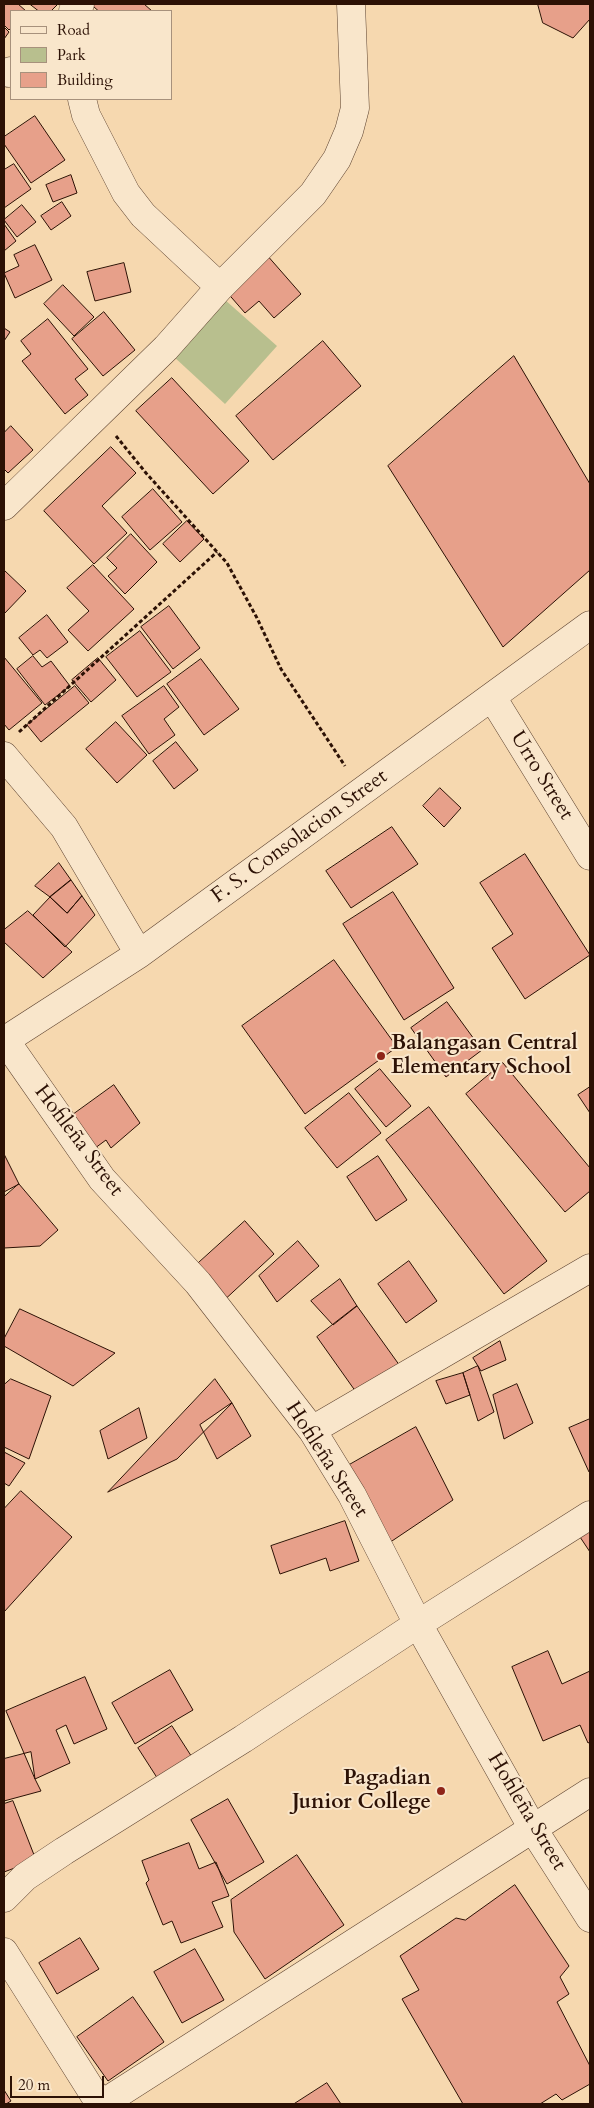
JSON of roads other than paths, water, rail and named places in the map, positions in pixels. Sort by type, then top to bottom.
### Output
[{"type":"street","points":[[4,506],[166,348],[220,287],[313,194],[337,159],[349,131],[355,108],[351,4]]},
{"type":"street","points":[[82,100],[86,115],[126,194],[143,215],[220,287]]},
{"type":"street","name":"F. S. Consolacion Street","points":[[5,1041],[139,954],[590,625]]},
{"type":"street","name":"Urro Street","points":[[492,697],[590,856]]},
{"type":"street","points":[[4,756],[64,827],[139,954]]},
{"type":"street","name":"Hofileña Street","points":[[5,1041],[102,1179],[198,1283],[312,1430],[352,1495],[418,1624],[533,1828],[590,1918]]},
{"type":"street","points":[[312,1430],[590,1268]]},
{"type":"street","points":[[4,1898],[25,1877],[590,1515]]},
{"type":"street","points":[[4,1952],[101,2104],[590,1792]]},
{"type":"place","name":"Balangasan Central Elementary School","points":[[381,1056]]},
{"type":"place","name":"Pagadian Junior College","points":[[441,1791]]}]
